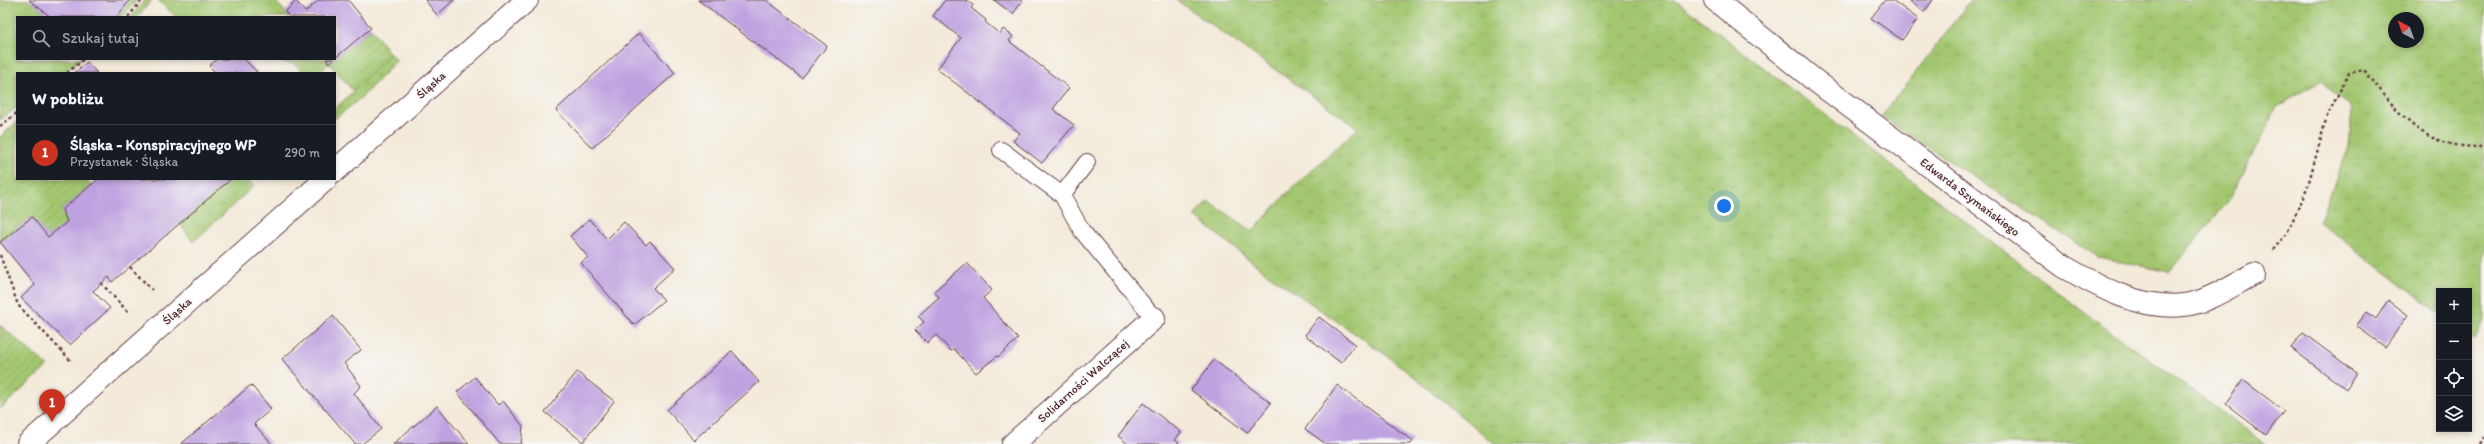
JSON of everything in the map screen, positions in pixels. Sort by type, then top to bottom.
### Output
[{"type":"street","name":"Śląska","points":[[336,170],[527,0]]},
{"type":"street","name":"Edwarda Szymańskiego","points":[[1715,0],[1813,79],[2063,266],[2106,290],[2153,304],[2185,306],[2216,294],[2254,274]]},
{"type":"street","name":"Śląska","points":[[28,444],[325,180]]},
{"type":"street","name":"Solidarności Walczącej","points":[[1013,444],[1154,318]]},
{"type":"lane","points":[[1001,150],[1062,195],[1082,231],[1154,318]]},
{"type":"lane","points":[[1062,195],[1087,162]]},
{"type":"path","points":[[129,16],[142,0]]},
{"type":"path","points":[[68,72],[83,60]]},
{"type":"path","points":[[2254,274],[2287,233],[2307,189],[2327,116],[2349,73],[2364,70],[2410,124],[2432,139],[2467,147],[2484,147]]},
{"type":"path","points":[[0,126],[16,114]]},
{"type":"path","points":[[0,255],[18,305],[73,362]]},
{"type":"path","points":[[130,267],[153,290]]},
{"type":"path","points":[[101,283],[129,312]]},
{"type":"path","points":[[2480,444],[2484,437]]},
{"type":"green space","points":[[0,0],[29,0],[50,16],[16,16],[16,60],[80,60],[63,72],[16,72],[16,108],[0,120]]},
{"type":"green space","points":[[127,0],[137,0],[123,16],[118,16]]},
{"type":"green space","points":[[145,0],[152,0],[138,16],[132,16]]},
{"type":"green space","points":[[158,0],[274,0],[289,16],[175,16]]},
{"type":"green space","points":[[1176,0],[1675,0],[2097,322],[2266,444],[1495,444],[1389,357],[1265,272],[1194,216],[1208,201],[1253,231],[1288,192],[1358,128]]},
{"type":"green space","points":[[1971,0],[2484,0],[2484,319],[2475,340],[2472,338],[2472,288],[2436,288],[2436,311],[2319,222],[2349,147],[2352,110],[2321,81],[2277,107],[2230,199],[2169,272],[2098,257],[1881,117]]},
{"type":"green space","points":[[371,28],[390,54],[353,91],[329,63],[333,60],[336,60],[336,57]]},
{"type":"green space","points":[[390,54],[397,60],[363,96],[336,118],[336,108]]},
{"type":"green space","points":[[265,60],[327,60],[329,63],[321,72],[304,72],[293,63],[268,62]]},
{"type":"green space","points":[[16,123],[16,180],[87,180],[91,185],[62,210],[67,222],[48,237],[31,217],[0,242],[0,137]]},
{"type":"green space","points":[[230,180],[249,180],[254,186],[193,242],[180,224],[180,221]]},
{"type":"green space","points":[[0,325],[48,366],[0,409]]},
{"type":"building","points":[[29,0],[129,1],[118,16],[50,16]]},
{"type":"building","points":[[319,0],[348,0],[371,28],[336,57],[336,16],[289,16],[285,12],[296,1],[305,12]]},
{"type":"building","points":[[425,0],[454,0],[437,15]]},
{"type":"building","points":[[698,0],[766,0],[827,46],[802,78]]},
{"type":"building","points":[[945,0],[966,0],[973,5],[971,8],[986,20],[985,22],[1000,34],[1003,29],[1013,36],[1009,41],[1069,88],[1053,109],[1074,125],[1042,163],[1013,141],[1020,133],[937,69],[961,38],[933,16]]},
{"type":"building","points":[[994,0],[1023,0],[1013,14]]},
{"type":"building","points":[[1885,0],[1892,0],[1918,19],[1902,40],[1871,18]]},
{"type":"building","points":[[1909,0],[1933,0],[1924,12]]},
{"type":"building","points":[[639,33],[675,73],[592,148],[556,110]]},
{"type":"building","points":[[216,60],[245,60],[257,72],[215,72],[209,66]]},
{"type":"building","points":[[87,62],[96,72],[75,72]]},
{"type":"building","points":[[97,180],[230,180],[112,282],[109,277],[93,291],[110,308],[70,345],[21,298],[35,285],[0,242],[32,217],[48,237],[67,222],[62,210]]},
{"type":"building","points":[[589,219],[607,239],[624,222],[646,245],[650,241],[675,268],[653,288],[664,300],[634,325],[581,263],[588,257],[570,236]]},
{"type":"building","points":[[967,263],[992,290],[983,298],[1018,339],[998,357],[997,356],[976,373],[954,349],[951,351],[936,335],[927,343],[915,330],[924,322],[918,316],[939,297],[934,291]]},
{"type":"building","points":[[2388,300],[2408,315],[2385,347],[2356,326],[2367,312],[2376,319]]},
{"type":"building","points":[[333,316],[361,350],[344,363],[361,386],[354,393],[381,429],[362,444],[355,444],[282,359]]},
{"type":"building","points":[[1319,317],[1355,344],[1341,363],[1305,335]]},
{"type":"building","points":[[2303,333],[2357,373],[2346,389],[2291,348]]},
{"type":"building","points":[[732,351],[759,382],[694,440],[667,410]]},
{"type":"building","points":[[1214,360],[1271,403],[1247,433],[1191,390]]},
{"type":"building","points":[[577,372],[614,401],[583,442],[545,412]]},
{"type":"building","points":[[475,377],[498,405],[503,401],[523,426],[521,444],[500,444],[457,392]]},
{"type":"building","points":[[2243,380],[2284,411],[2266,435],[2226,404]]},
{"type":"building","points":[[251,385],[271,409],[254,424],[272,444],[181,444]]},
{"type":"building","points":[[1337,385],[1413,441],[1411,444],[1326,444],[1305,429]]},
{"type":"building","points":[[1143,403],[1181,432],[1175,440],[1180,444],[1128,444],[1118,436]]},
{"type":"building","points":[[437,406],[469,444],[393,444]]},
{"type":"place","name":"Śląska - Konspiracyjnego WP","points":[[52,422]]}]
